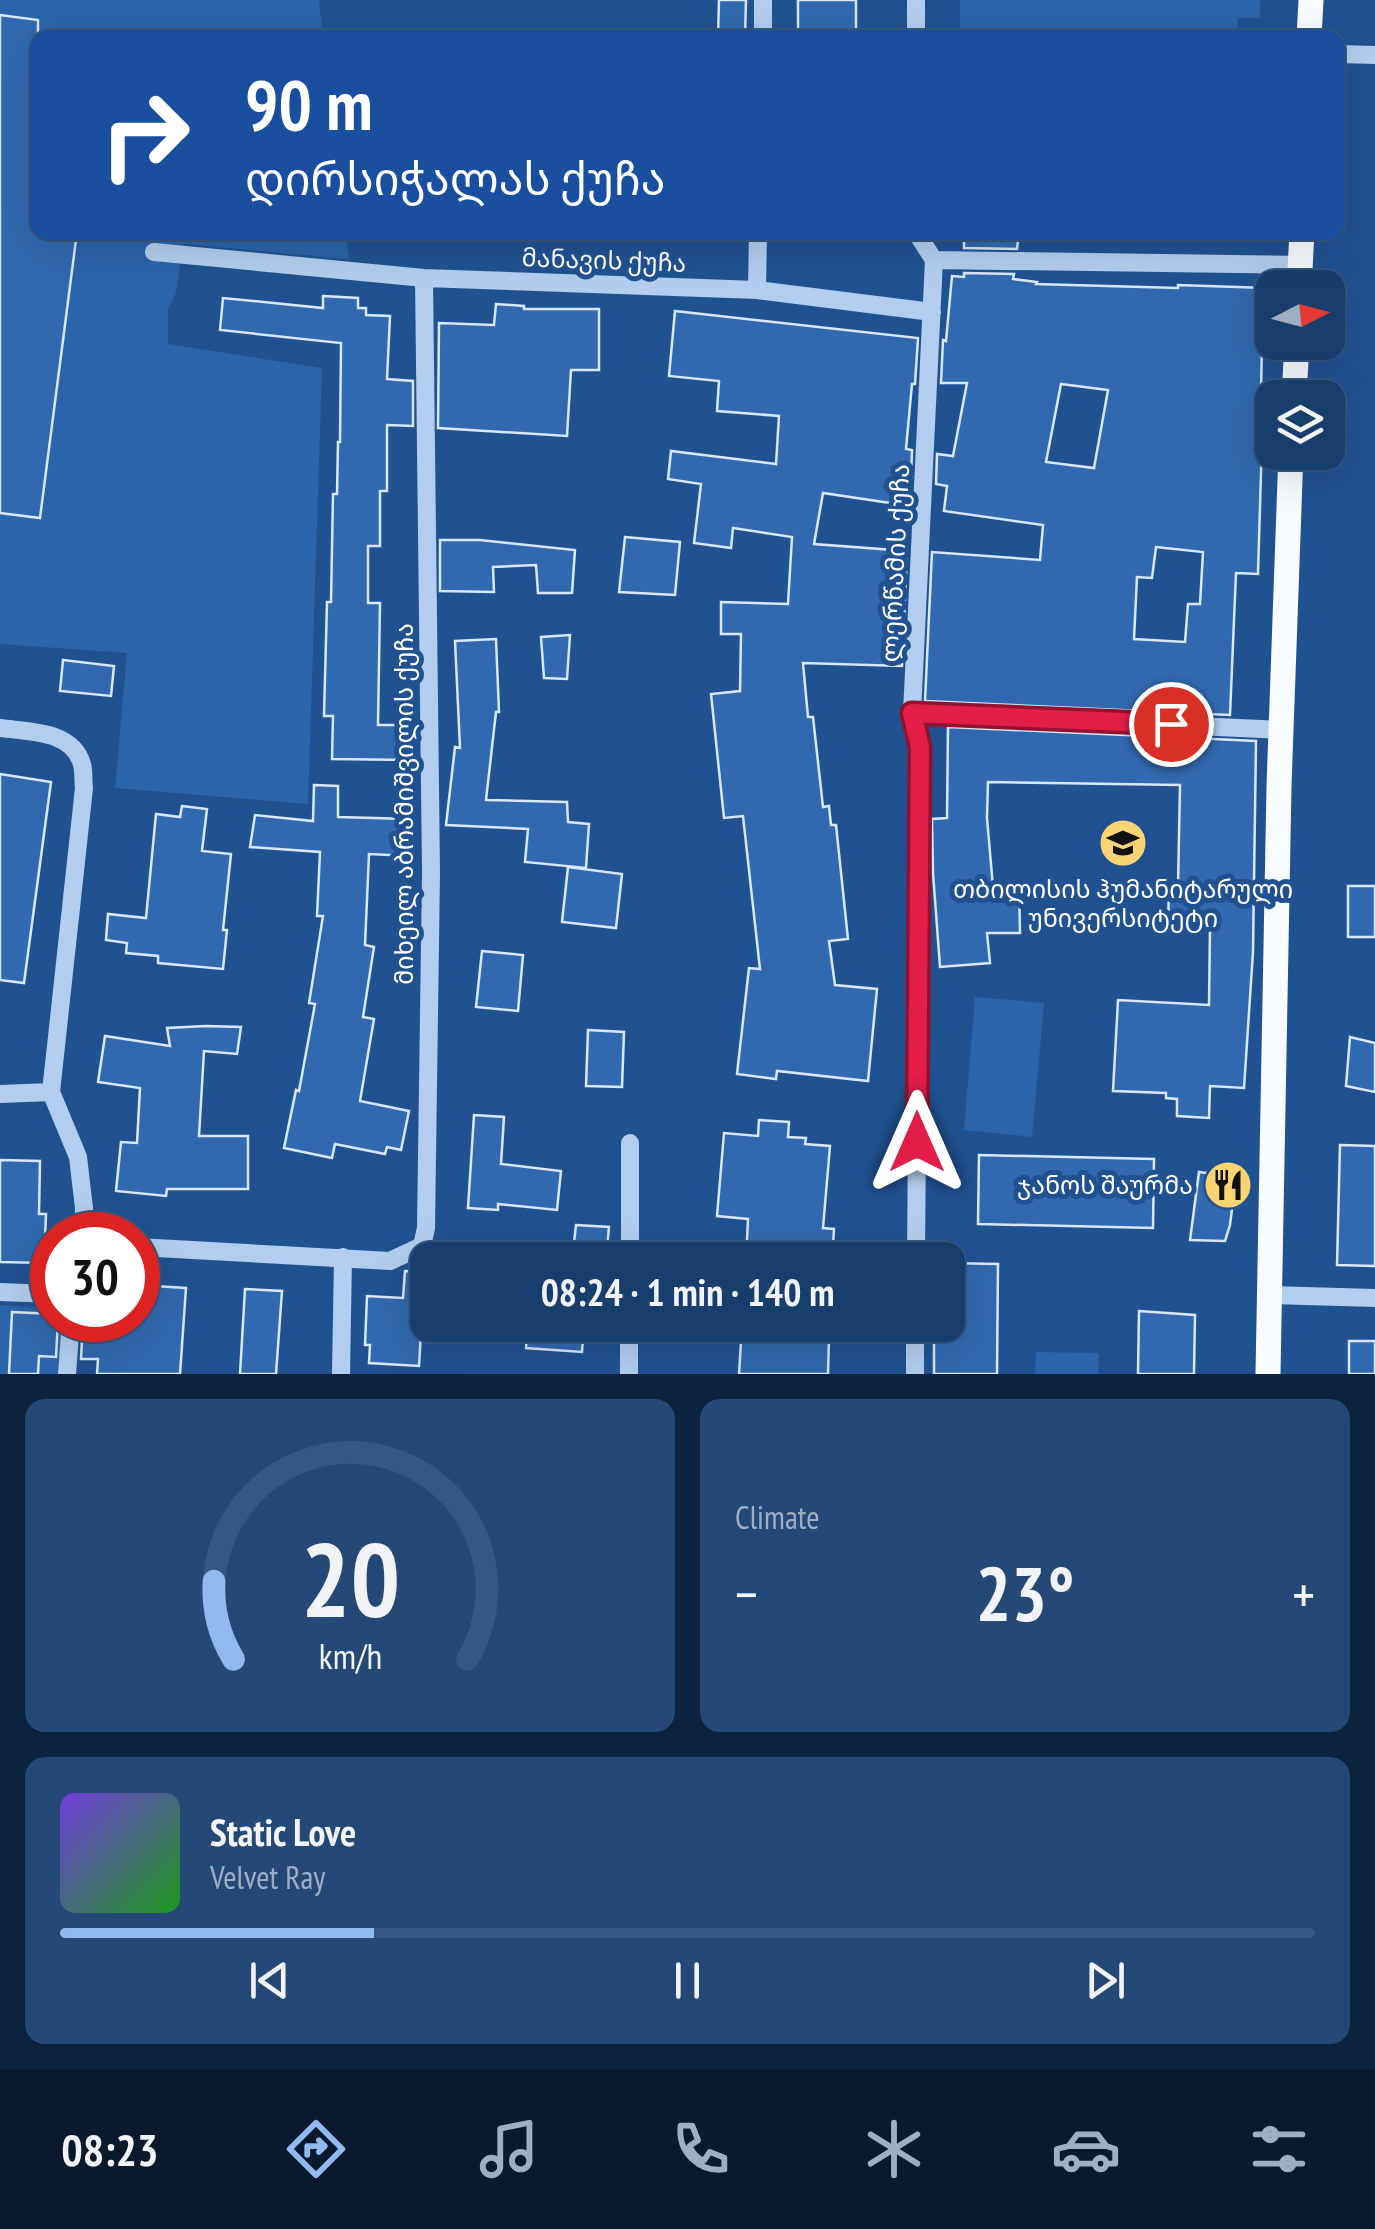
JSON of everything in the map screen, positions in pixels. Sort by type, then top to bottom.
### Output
[{"type":"main road","points":[[1309,30],[1311,0]]},
{"type":"main road","points":[[1300,270],[1302,240]]},
{"type":"main road","points":[[1268,1374],[1290,470]]},
{"type":"street","points":[[762,30],[763,0]]},
{"type":"street","points":[[916,0],[916,30]]},
{"type":"street","points":[[1345,54],[1375,56]]},
{"type":"street","points":[[757,290],[758,240]]},
{"type":"street","points":[[921,240],[934,260],[1255,274]]},
{"type":"street","name":"მანავის ქუჩა","points":[[154,252],[424,278],[757,290],[932,312]]},
{"type":"street","name":"ლერწამის ქუჩა","points":[[916,1242],[920,747],[912,713],[934,260]]},
{"type":"street","name":"მიხეილ აბრამიშვილის ქუჩა","points":[[343,1257],[390,1261],[422,1246],[426,1228],[431,872],[424,278]]},
{"type":"street","points":[[912,713],[1282,730]]},
{"type":"street","points":[[0,728],[54,736],[72,746],[83,765],[84,788],[51,1092],[78,1157],[84,1212]]},
{"type":"street","points":[[0,1094],[51,1092]]},
{"type":"street","points":[[630,1144],[630,1242]]},
{"type":"street","points":[[160,1248],[343,1257],[342,1374]]},
{"type":"street","points":[[0,1292],[30,1293]]},
{"type":"street","points":[[1270,1295],[1375,1298]]},
{"type":"street","points":[[67,1374],[69,1342]]},
{"type":"street","points":[[629,1342],[629,1374]]},
{"type":"street","points":[[915,1342],[915,1374]]},
{"type":"shaded area","points":[[0,0],[319,0],[322,30],[30,30],[30,240],[347,240],[349,259],[183,244],[176,293],[168,309],[168,344],[322,368],[308,804],[115,788],[127,653],[0,644]]},
{"type":"shaded area","points":[[960,0],[1260,0],[1260,18],[1238,18],[1237,30],[960,30]]},
{"type":"shaded area","points":[[975,997],[1044,1003],[1032,1137],[964,1130]]},
{"type":"shaded area","points":[[0,1305],[30,1307],[30,1342],[62,1342],[59,1374],[0,1374]]},
{"type":"shaded area","points":[[1036,1352],[1099,1353],[1098,1374],[1035,1374]]},
{"type":"building","points":[[719,0],[746,0],[745,30],[718,30]]},
{"type":"building","points":[[798,0],[856,0],[856,30],[798,30]]},
{"type":"building","points":[[0,15],[38,20],[38,30],[30,30],[30,240],[76,240],[40,518],[0,513]]},
{"type":"building","points":[[964,240],[1018,240],[1017,249],[964,248]]},
{"type":"building","points":[[1014,274],[1013,279],[1036,284],[1255,288],[1255,360],[1262,360],[1261,380],[1255,380],[1255,470],[1261,470],[1258,574],[1236,573],[1230,715],[925,701],[932,552],[1040,560],[1043,525],[944,511],[947,486],[936,484],[937,454],[953,456],[967,383],[941,383],[952,276]],"holes":[[[1061,384],[1108,390],[1094,468],[1046,462]],[[1156,547],[1203,552],[1200,604],[1188,604],[1185,642],[1134,639],[1137,577],[1152,578]]]},
{"type":"building","points":[[323,296],[358,298],[358,308],[366,308],[366,315],[390,316],[387,379],[413,381],[413,426],[387,425],[387,491],[380,491],[380,546],[368,546],[368,603],[380,603],[378,725],[409,725],[409,760],[332,759],[333,716],[324,716],[333,494],[337,494],[340,442],[341,343],[220,330],[223,298],[323,308]]},
{"type":"building","points":[[496,304],[524,309],[599,309],[599,370],[571,370],[567,436],[438,428],[439,323],[494,325]]},
{"type":"building","points":[[675,311],[918,338],[906,449],[912,450],[911,481],[900,479],[897,504],[823,493],[814,544],[907,551],[902,666],[803,663],[823,807],[829,806],[831,825],[836,825],[848,939],[829,941],[835,985],[877,989],[868,1081],[777,1071],[776,1079],[737,1074],[749,968],[760,969],[743,816],[724,818],[711,694],[740,691],[741,634],[721,634],[721,602],[788,604],[792,537],[733,528],[731,548],[694,543],[701,484],[668,479],[671,451],[776,464],[779,416],[717,411],[719,381],[669,376]]},
{"type":"building","points":[[625,537],[680,542],[675,595],[619,592]]},
{"type":"building","points":[[440,540],[575,550],[572,593],[538,593],[536,565],[493,567],[494,592],[440,591]]},
{"type":"building","points":[[570,635],[567,679],[544,678],[541,637]]},
{"type":"building","points":[[496,639],[499,712],[486,800],[567,802],[568,822],[589,824],[586,868],[525,862],[528,829],[446,825],[455,747],[460,748],[455,641]]},
{"type":"building","points":[[63,660],[114,666],[111,696],[60,691]]},
{"type":"building","points":[[948,727],[1256,741],[1253,952],[1244,1088],[1210,1086],[1209,1118],[1177,1116],[1177,1099],[1166,1098],[1166,1093],[1113,1091],[1118,1000],[1209,1005],[1210,928],[1168,927],[1169,887],[1178,887],[1180,785],[988,782],[993,887],[1019,886],[1020,933],[987,933],[990,963],[940,967],[932,819],[947,818]]},
{"type":"building","points":[[0,774],[51,782],[24,983],[0,980]]},
{"type":"building","points":[[314,785],[338,786],[338,817],[409,819],[409,856],[369,854],[365,945],[374,947],[363,1017],[374,1019],[360,1101],[409,1111],[401,1150],[387,1147],[385,1154],[335,1144],[332,1158],[284,1148],[315,1004],[309,1003],[323,916],[317,916],[320,852],[250,847],[255,815],[313,821]]},
{"type":"building","points":[[182,806],[207,809],[202,851],[231,854],[223,969],[158,963],[158,956],[126,953],[127,943],[106,940],[108,914],[146,918],[156,814],[180,817]]},
{"type":"building","points":[[568,867],[622,874],[616,928],[562,922]]},
{"type":"building","points":[[1348,886],[1375,886],[1375,937],[1348,937]]},
{"type":"building","points":[[482,951],[523,955],[518,1011],[476,1007]]},
{"type":"building","points":[[241,1027],[237,1054],[204,1051],[199,1136],[248,1136],[248,1189],[167,1189],[166,1196],[116,1191],[121,1142],[137,1143],[140,1088],[98,1082],[105,1036],[170,1046],[167,1028]]},
{"type":"building","points":[[588,1030],[624,1032],[622,1087],[586,1086]]},
{"type":"building","points":[[1350,1037],[1375,1043],[1375,1092],[1346,1086]]},
{"type":"building","points":[[474,1115],[504,1117],[501,1164],[561,1171],[557,1210],[498,1204],[498,1210],[468,1208]]},
{"type":"building","points":[[759,1120],[789,1122],[788,1137],[806,1138],[805,1144],[830,1146],[823,1228],[834,1229],[833,1242],[747,1242],[748,1219],[717,1216],[724,1133],[758,1136]]},
{"type":"building","points":[[1340,1145],[1375,1146],[1375,1266],[1337,1265]]},
{"type":"building","points":[[979,1155],[1154,1159],[1153,1228],[978,1224]]},
{"type":"building","points":[[0,1160],[40,1161],[39,1212],[30,1212],[30,1263],[0,1262]]},
{"type":"building","points":[[1199,1172],[1236,1177],[1225,1241],[1190,1240]]},
{"type":"building","points":[[576,1225],[609,1227],[608,1242],[574,1242]]},
{"type":"building","points":[[965,1263],[998,1264],[997,1374],[934,1374],[934,1342],[965,1342]]},
{"type":"building","points":[[405,1271],[410,1271],[410,1342],[420,1342],[419,1366],[369,1363],[370,1345],[365,1345],[367,1296],[403,1298]]},
{"type":"building","points":[[160,1286],[186,1288],[180,1374],[97,1374],[98,1359],[81,1359],[82,1342],[160,1342]]},
{"type":"building","points":[[245,1289],[282,1291],[276,1374],[240,1374]]},
{"type":"building","points":[[1139,1311],[1195,1315],[1194,1374],[1138,1374]]},
{"type":"building","points":[[12,1312],[30,1313],[30,1342],[57,1342],[56,1357],[39,1356],[38,1374],[9,1374]]},
{"type":"building","points":[[1349,1341],[1375,1341],[1375,1374],[1349,1374]]},
{"type":"building","points":[[527,1342],[583,1342],[582,1352],[526,1348]]},
{"type":"building","points":[[741,1342],[829,1342],[828,1374],[739,1374]]},
{"type":"place","name":"თბილისის ჰუმანიტარული უნივერსიტეტი","points":[[1123,843]]},
{"type":"place","name":"ჯანოს შაურმა","points":[[1228,1185]]},
{"type":"route","points":[[917,1142],[920,747],[912,713],[1171,724]]}]
